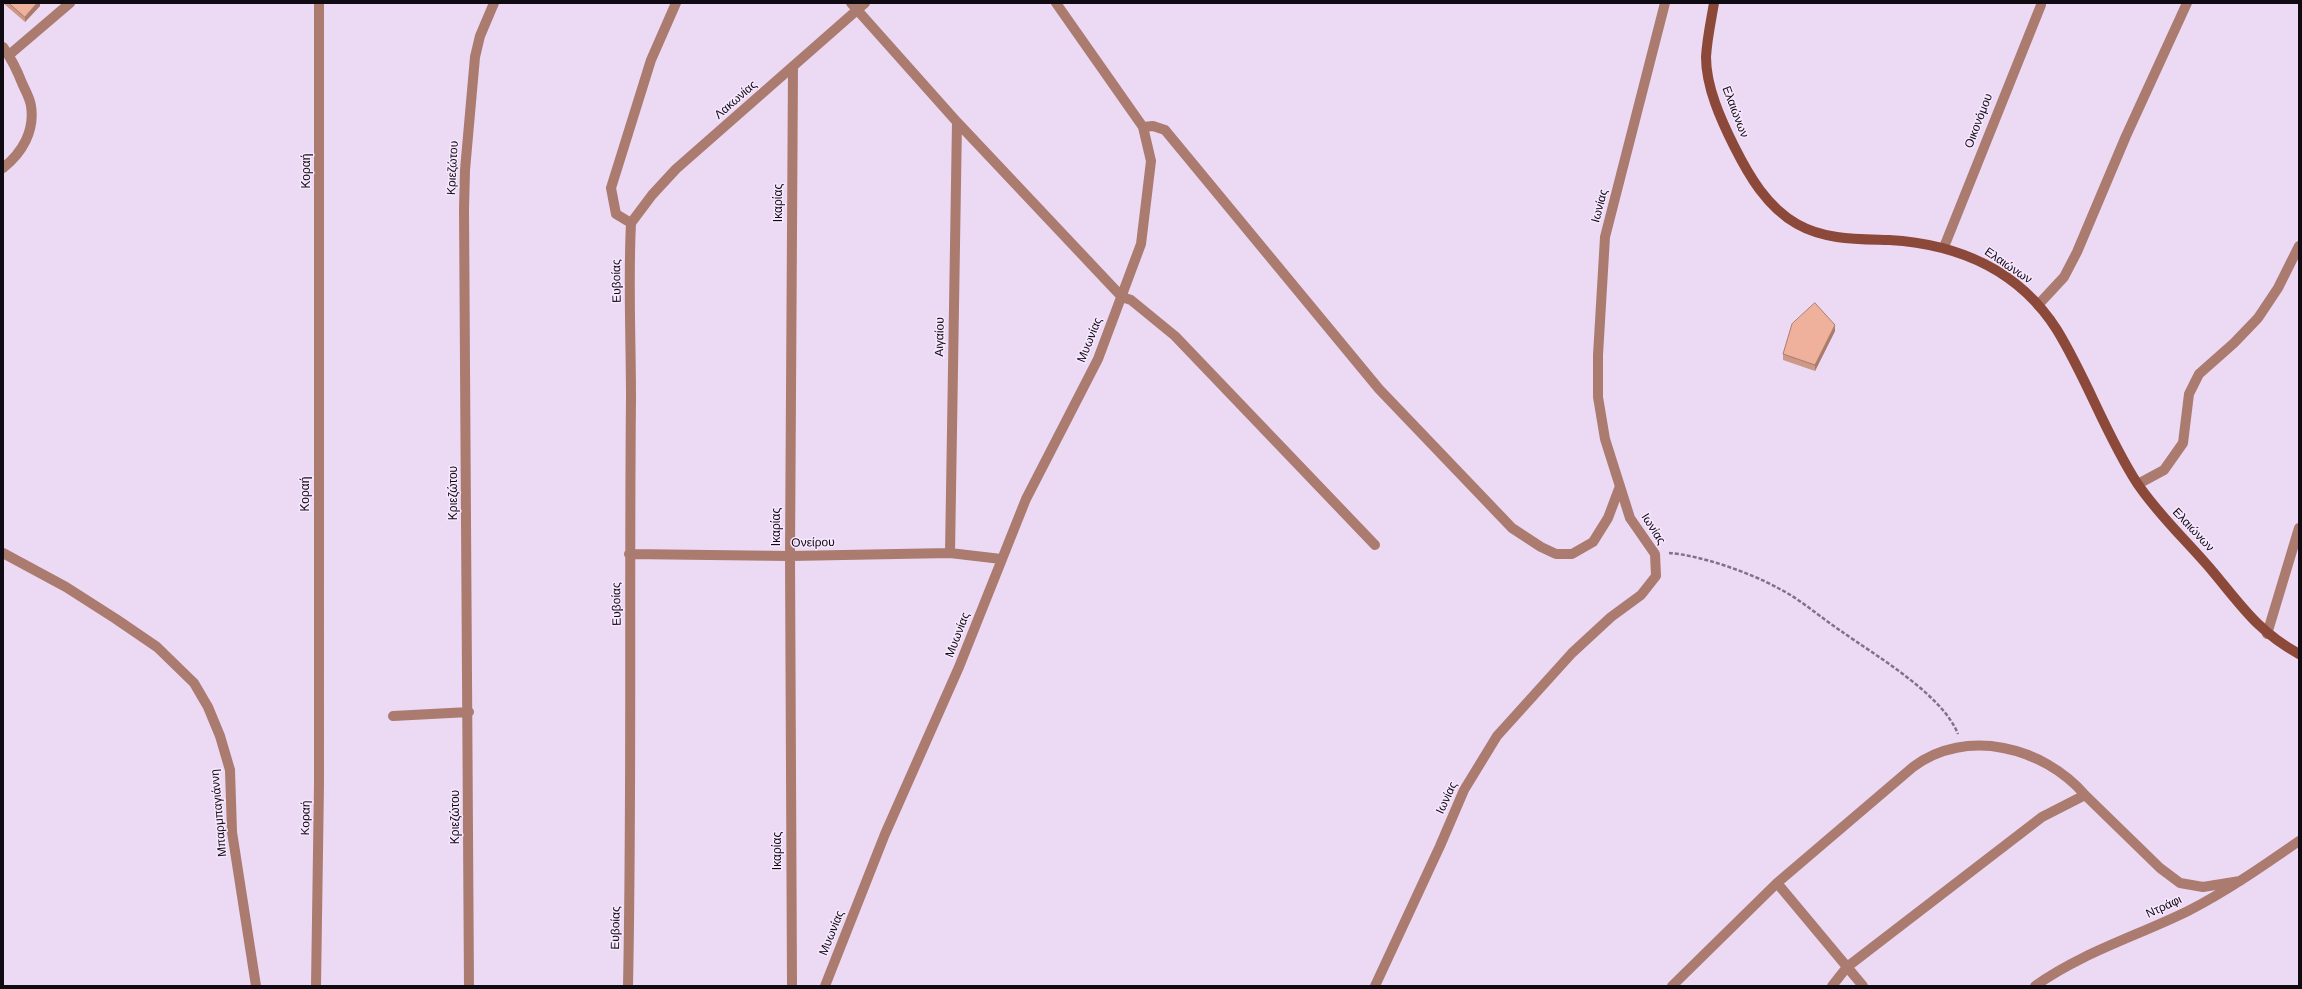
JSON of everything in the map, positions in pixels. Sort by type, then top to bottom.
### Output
[{"type":"main road","name":"Ελαιώνων","points":[[1714,3],[1706,57],[1711,88],[1727,132],[1738,155],[1760,190],[1773,206],[1798,225],[1825,235],[1912,242],[1944,247],[1988,265],[2009,279],[2038,304],[2064,341],[2123,460],[2160,514],[2215,574],[2249,617],[2267,634],[2299,654]]},
{"type":"street","points":[[3,168],[19,153],[27,140],[32,120],[31,105],[6,51],[70,3]]},
{"type":"street","name":"Κοραή","points":[[316,986],[319,784],[319,3]]},
{"type":"street","name":"Κριεζώτου","points":[[469,986],[469,712],[465,170],[475,57],[480,36],[494,3]]},
{"type":"street","points":[[631,223],[616,214],[611,188],[651,60],[676,3]]},
{"type":"street","points":[[1056,3],[1143,127],[1153,126],[1166,130],[1379,389],[1512,528],[1541,547],[1556,554],[1572,554],[1593,542],[1608,518],[1620,486]]},
{"type":"street","name":"Ιωνίας","points":[[1375,986],[1440,846],[1464,790],[1497,736],[1572,653],[1611,617],[1641,595],[1656,576],[1655,554],[1630,518],[1605,439],[1598,397],[1598,355],[1605,237],[1665,3]]},
{"type":"street","points":[[2038,304],[2064,277],[2077,252],[2126,136],[2186,3]]},
{"type":"street","points":[[858,5],[957,122],[1122,297],[1131,300],[1175,336],[1376,544]]},
{"type":"street","name":"Λακωνίας","points":[[631,223],[652,195],[676,169],[793,67],[858,5]]},
{"type":"street","name":"Οικονόμου","points":[[1944,247],[2041,5]]},
{"type":"street","name":"Ικαρίας","points":[[792,986],[790,556],[793,67]]},
{"type":"street","name":"Αιγαίου","points":[[950,553],[957,122]]},
{"type":"street","name":"Μυωνίας","points":[[824,986],[886,834],[959,667],[1026,499],[1098,359],[1122,297],[1141,244],[1146,218],[1151,161],[1143,127]]},
{"type":"street","name":"Ευβοίας","points":[[628,986],[632,819],[629,554],[631,380],[629,262],[631,223]]},
{"type":"street","points":[[2138,484],[2164,470],[2183,443],[2190,394],[2199,374],[2234,343],[2258,318],[2278,288],[2299,246]]},
{"type":"street","points":[[2267,634],[2299,528]]},
{"type":"street","name":"Μπαρμπαγιάννη","points":[[3,553],[59,583],[116,619],[157,647],[194,683],[217,729],[230,770],[232,832],[256,986]]},
{"type":"street","name":"Ονείρου","points":[[629,554],[790,556],[950,553],[1001,559]]},
{"type":"street","points":[[393,716],[469,712]]},
{"type":"street","points":[[1672,986],[1778,883],[1921,761],[1940,751],[1960,746],[1995,748],[2031,754],[2047,762],[2065,775],[2160,868],[2180,883],[2203,887],[2240,881]]},
{"type":"street","points":[[1832,986],[1847,967],[2042,817],[2085,795]]},
{"type":"street","name":"Ντράφι","points":[[2035,986],[2064,968],[2188,911],[2240,881],[2299,841]]},
{"type":"street","points":[[1778,883],[1863,986]]},
{"type":"path","points":[[1655,554],[1692,556],[1757,578],[1789,594],[1928,695],[1955,726],[1960,746]]},
{"type":"building","points":[[9,3],[37,3],[25,17]]},
{"type":"building","points":[[1815,303],[1835,325],[1815,365],[1783,354],[1792,324]]}]
